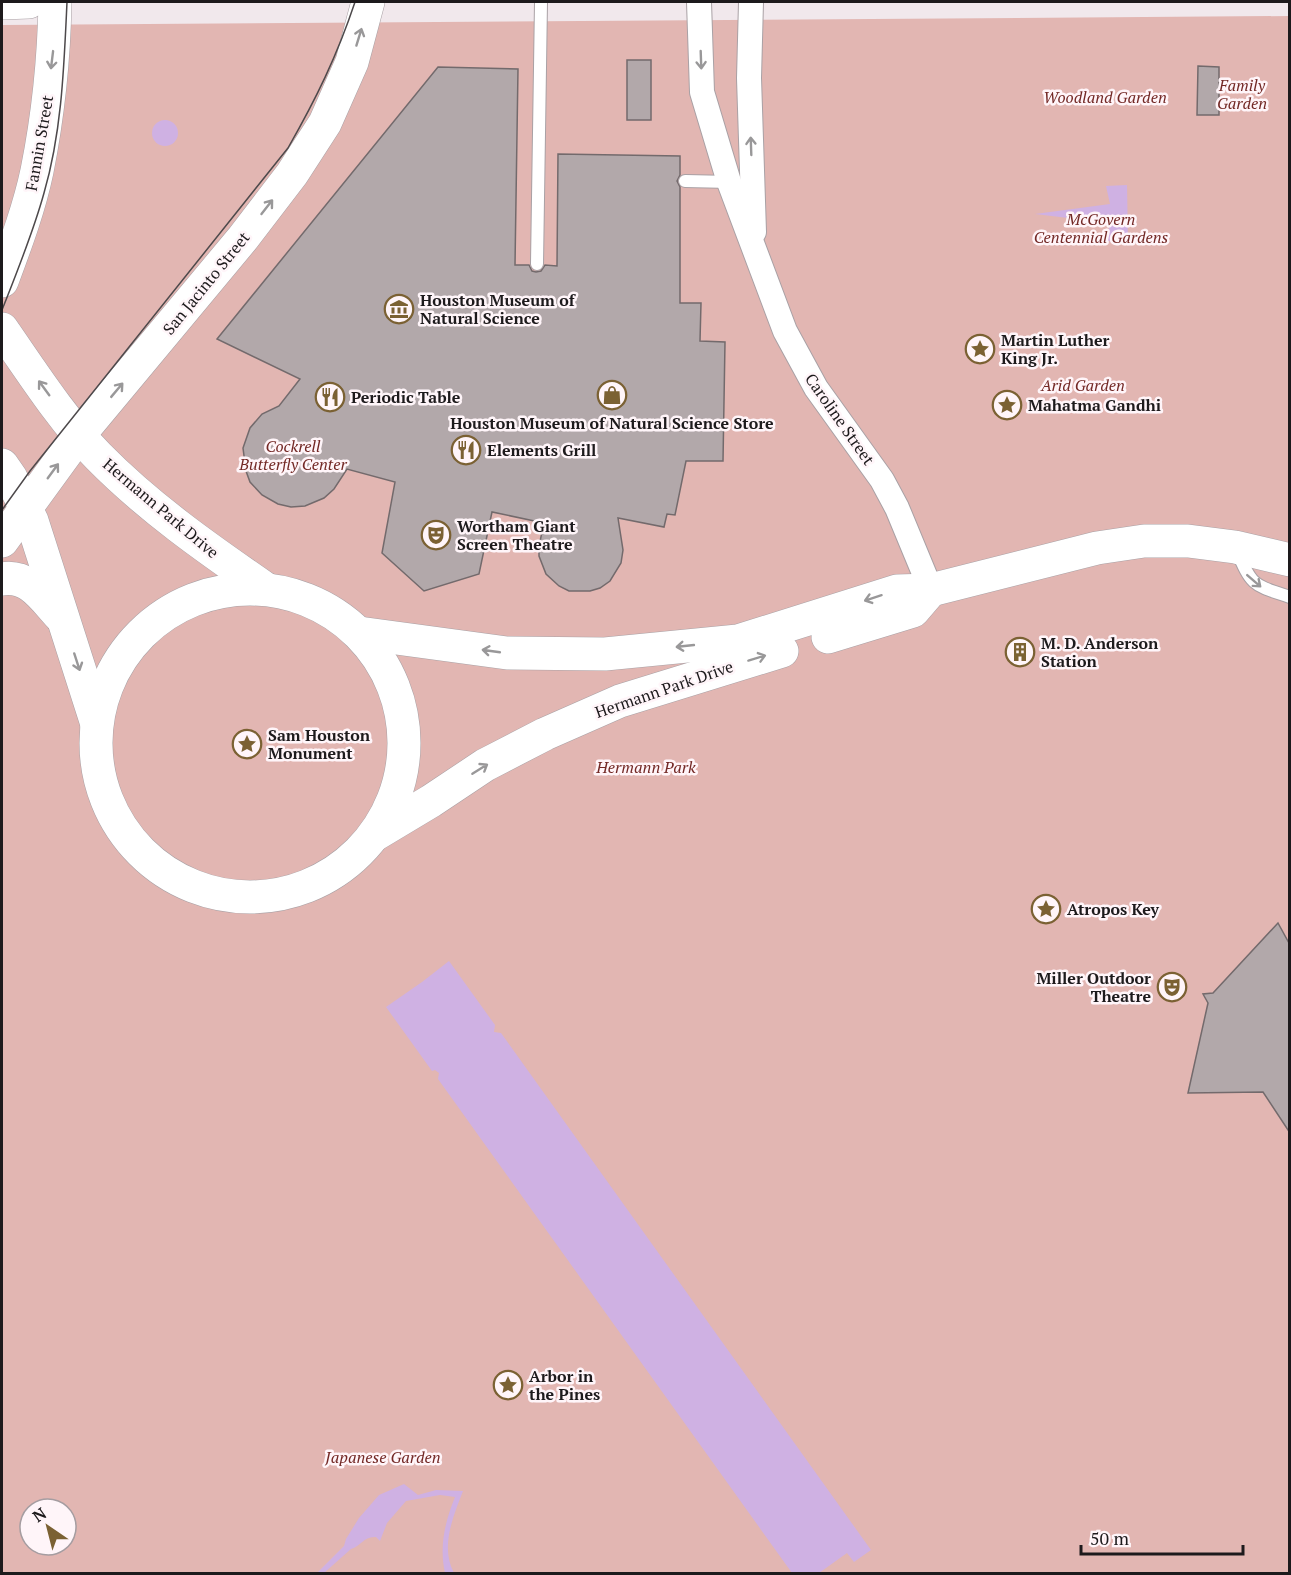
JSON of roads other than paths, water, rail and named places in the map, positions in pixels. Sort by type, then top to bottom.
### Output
[{"type":"street","points":[[2,3],[29,2]]},
{"type":"street","name":"Fannin Street","points":[[2,281],[19,234],[37,171],[53,53],[55,2]]},
{"type":"street","name":"San Jacinto Street","points":[[2,540],[79,435],[243,238],[292,174],[325,123],[351,62],[368,2]]},
{"type":"street","name":"Caroline Street","points":[[699,2],[702,92],[729,182],[784,331],[816,388],[882,480],[897,508],[931,590]]},
{"type":"street","name":"Caroline Street","points":[[751,2],[749,78],[754,246]]},
{"type":"street","name":"Hermann Park Drive","points":[[2,329],[79,435],[99,457],[145,499],[266,590]]},
{"type":"street","points":[[2,465],[26,507],[96,721]]},
{"type":"street","name":"Hermann Park Drive","points":[[358,633],[507,653],[604,654],[738,641],[897,591],[931,590],[1097,548],[1144,541],[1188,542],[1235,547],[1290,560]]},
{"type":"street","points":[[2,579],[18,578],[28,582],[61,617]]},
{"type":"street","points":[[229,590],[266,590],[316,603],[358,633],[387,672],[403,717],[403,766],[389,812],[376,834],[336,870],[303,888],[284,894],[239,898],[195,889],[156,867],[125,836],[105,801],[96,762],[96,721],[108,681],[130,646],[158,620],[193,600],[229,590]]},
{"type":"street","name":"Hermann Park Drive","points":[[376,834],[485,765],[545,734],[620,701],[913,611],[931,590]]},
{"type":"lane","points":[[537,264],[541,2]]},
{"type":"lane","points":[[685,181],[753,182]]},
{"type":"lane","points":[[1235,547],[1249,579],[1260,587],[1290,597]]},
{"type":"tram line","points":[[2,310],[35,223],[50,170],[61,98],[67,2]]},
{"type":"tram line","points":[[2,510],[30,471],[288,148],[325,77],[355,2]]},
{"type":"place","name":"Houston Museum of Natural Science","points":[[399,309]]},
{"type":"place","name":"Martin Luther King Jr.","points":[[980,349]]},
{"type":"place","name":"Houston Museum of Natural Science Store","points":[[612,395]]},
{"type":"place","name":"Periodic Table","points":[[330,397]]},
{"type":"place","name":"Mahatma Gandhi","points":[[1007,405]]},
{"type":"place","name":"Elements Grill","points":[[466,450]]},
{"type":"place","name":"Wortham Giant Screen Theatre","points":[[436,535]]},
{"type":"place","name":"M. D. Anderson Station","points":[[1020,652]]},
{"type":"place","name":"Sam Houston Monument","points":[[247,744]]},
{"type":"place","name":"Atropos Key","points":[[1046,909]]},
{"type":"place","name":"Miller Outdoor Theatre","points":[[1172,987]]},
{"type":"place","name":"Arbor in the Pines","points":[[508,1385]]},
{"type":"park label","name":"Family Garden","points":[[1242,94]]},
{"type":"park label","name":"Woodland Garden","points":[[1105,97]]},
{"type":"park label","name":"McGovern Centennial Gardens","points":[[1101,228]]},
{"type":"park label","name":"Arid Garden","points":[[1083,385]]},
{"type":"park label","name":"Cockrell Butterfly Center","points":[[293,455]]},
{"type":"park label","name":"Hermann Park","points":[[646,767]]},
{"type":"park label","name":"Japanese Garden","points":[[383,1457]]}]
